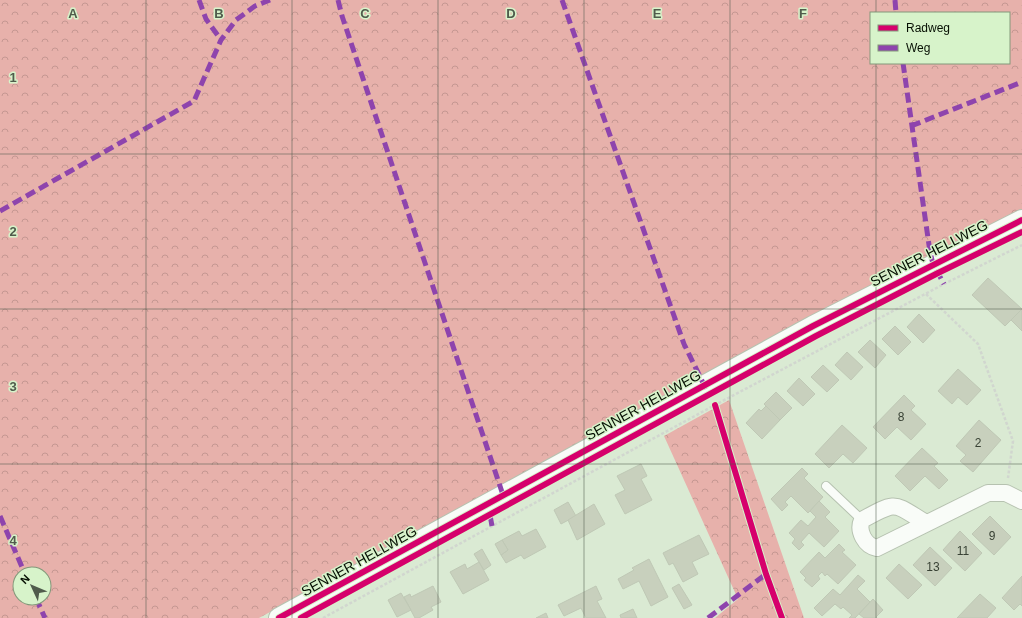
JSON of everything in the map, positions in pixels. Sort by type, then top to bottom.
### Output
[{"type":"street","name":"SENNER HELLWEG","points":[[279,618],[800,334],[1022,220]]},
{"type":"street","points":[[926,523],[897,506],[885,508],[862,520],[860,524],[863,536],[871,547],[877,548],[988,492],[1006,493],[1022,501]]},
{"type":"lane","points":[[826,486],[862,520]]},
{"type":"path","points":[[323,618],[715,405],[926,294],[1022,246]]},
{"type":"path","points":[[926,294],[978,344],[1013,441],[1006,493]]},
{"type":"green space","points":[[0,0],[1022,0],[1022,210],[941,249],[259,618],[0,618]]},
{"type":"green space","points":[[729,400],[804,618],[715,618],[738,599],[664,436]]},
{"type":"building","points":[[988,278],[1022,309],[1005,326],[972,295]]},
{"type":"building","points":[[1022,309],[1022,331],[1011,320]]},
{"type":"building","points":[[919,314],[935,330],[923,343],[907,327]]},
{"type":"building","points":[[895,326],[911,342],[898,355],[882,339]]},
{"type":"building","points":[[870,340],[886,355],[875,368],[858,352]]},
{"type":"building","points":[[847,352],[863,367],[851,380],[835,365]]},
{"type":"building","points":[[823,365],[839,380],[827,392],[811,377]]},
{"type":"building","points":[[958,369],[981,390],[967,405],[958,397],[952,404],[938,391]]},
{"type":"building","points":[[799,378],[815,394],[803,406],[787,391]]},
{"type":"building","points":[[776,392],[792,408],[780,420],[764,404]]},
{"type":"building","points":[[904,395],[915,406],[911,410],[926,424],[911,440],[897,427],[885,439],[873,427]]},
{"type":"building","points":[[766,406],[780,420],[762,439],[746,423],[759,409],[761,411]]},
{"type":"building","points":[[979,420],[1001,440],[973,472],[960,461],[966,455],[956,446]]},
{"type":"building","points":[[842,425],[867,448],[853,463],[843,454],[829,468],[815,454]]},
{"type":"building","points":[[922,448],[938,463],[934,466],[948,480],[939,489],[925,476],[910,491],[895,476]]},
{"type":"building","points":[[641,464],[647,476],[641,479],[652,500],[625,514],[615,495],[625,490],[617,476]]},
{"type":"building","points":[[802,468],[808,474],[804,478],[823,497],[808,513],[791,496],[785,502],[788,505],[782,511],[771,499]]},
{"type":"building","points":[[819,501],[830,512],[825,517],[839,531],[824,547],[809,533],[801,542],[804,545],[799,550],[792,543],[795,539],[789,533],[801,520],[808,526],[816,517],[810,511]]},
{"type":"building","points":[[568,502],[576,516],[561,524],[554,510]]},
{"type":"building","points":[[594,504],[605,524],[577,540],[568,520]]},
{"type":"building","points":[[990,516],[1011,537],[994,555],[972,534]]},
{"type":"building","points":[[536,529],[546,547],[524,559],[521,555],[506,563],[501,555],[508,550],[502,540],[519,531],[522,536]]},
{"type":"building","points":[[960,531],[982,553],[965,571],[943,550]]},
{"type":"building","points":[[699,535],[709,554],[692,562],[698,574],[683,582],[673,563],[669,565],[663,553]]},
{"type":"building","points":[[502,540],[508,550],[501,555],[495,544]]},
{"type":"building","points":[[839,544],[845,550],[842,552],[856,565],[838,584],[827,574],[825,576],[822,572],[818,576],[820,579],[812,587],[804,580],[806,578],[800,572],[819,552],[825,558]]},
{"type":"building","points":[[930,547],[952,568],[935,586],[913,565]]},
{"type":"building","points":[[482,549],[491,565],[484,570],[474,554]]},
{"type":"building","points":[[649,559],[668,597],[651,606],[639,581],[623,589],[618,579],[634,570],[632,568]]},
{"type":"building","points":[[479,562],[489,580],[463,594],[450,572],[465,564],[467,569]]},
{"type":"building","points":[[899,564],[922,585],[908,599],[886,578]]},
{"type":"building","points":[[858,575],[865,581],[857,589],[870,602],[855,618],[849,618],[852,615],[843,607],[841,609],[835,604],[822,616],[814,608],[833,589],[840,595]]},
{"type":"building","points":[[1022,576],[1022,606],[1020,604],[1014,610],[1002,598]]},
{"type":"building","points":[[679,584],[692,605],[684,609],[672,588]]},
{"type":"building","points":[[433,586],[441,602],[431,607],[433,610],[419,618],[415,618],[404,597],[410,594],[411,597]]},
{"type":"building","points":[[596,586],[602,599],[597,601],[606,618],[586,618],[581,608],[564,616],[558,605]]},
{"type":"building","points":[[401,593],[411,610],[397,617],[388,600]]},
{"type":"building","points":[[980,594],[996,608],[987,618],[957,618]]},
{"type":"building","points":[[873,599],[883,610],[876,617],[877,618],[864,618],[859,614]]},
{"type":"building","points":[[633,609],[637,618],[621,618],[620,615]]},
{"type":"building","points":[[546,613],[548,618],[536,618]]},
{"type":"marked path","points":[[199,0],[206,19],[221,40]]},
{"type":"marked path","points":[[0,211],[194,101],[221,40],[236,20],[255,6],[270,0]]},
{"type":"marked path","points":[[338,0],[342,16],[503,495],[501,498]]},
{"type":"marked path","points":[[562,0],[684,344],[706,389]]},
{"type":"marked path","points":[[895,0],[896,12]]},
{"type":"marked path","points":[[903,64],[930,252],[933,264],[944,284]]},
{"type":"marked path","points":[[911,126],[1022,82]]},
{"type":"marked path","points":[[492,512],[490,515],[492,526]]},
{"type":"marked path","points":[[0,516],[22,566]]},
{"type":"marked path","points":[[708,618],[766,574]]},
{"type":"marked path","points":[[40,606],[45,618]]},
{"type":"cycle path","points":[[279,618],[813,326],[1022,220]]},
{"type":"cycle path","points":[[301,618],[816,336],[938,273],[1022,232]]},
{"type":"cycle path","points":[[715,405],[766,574],[782,618]]}]
